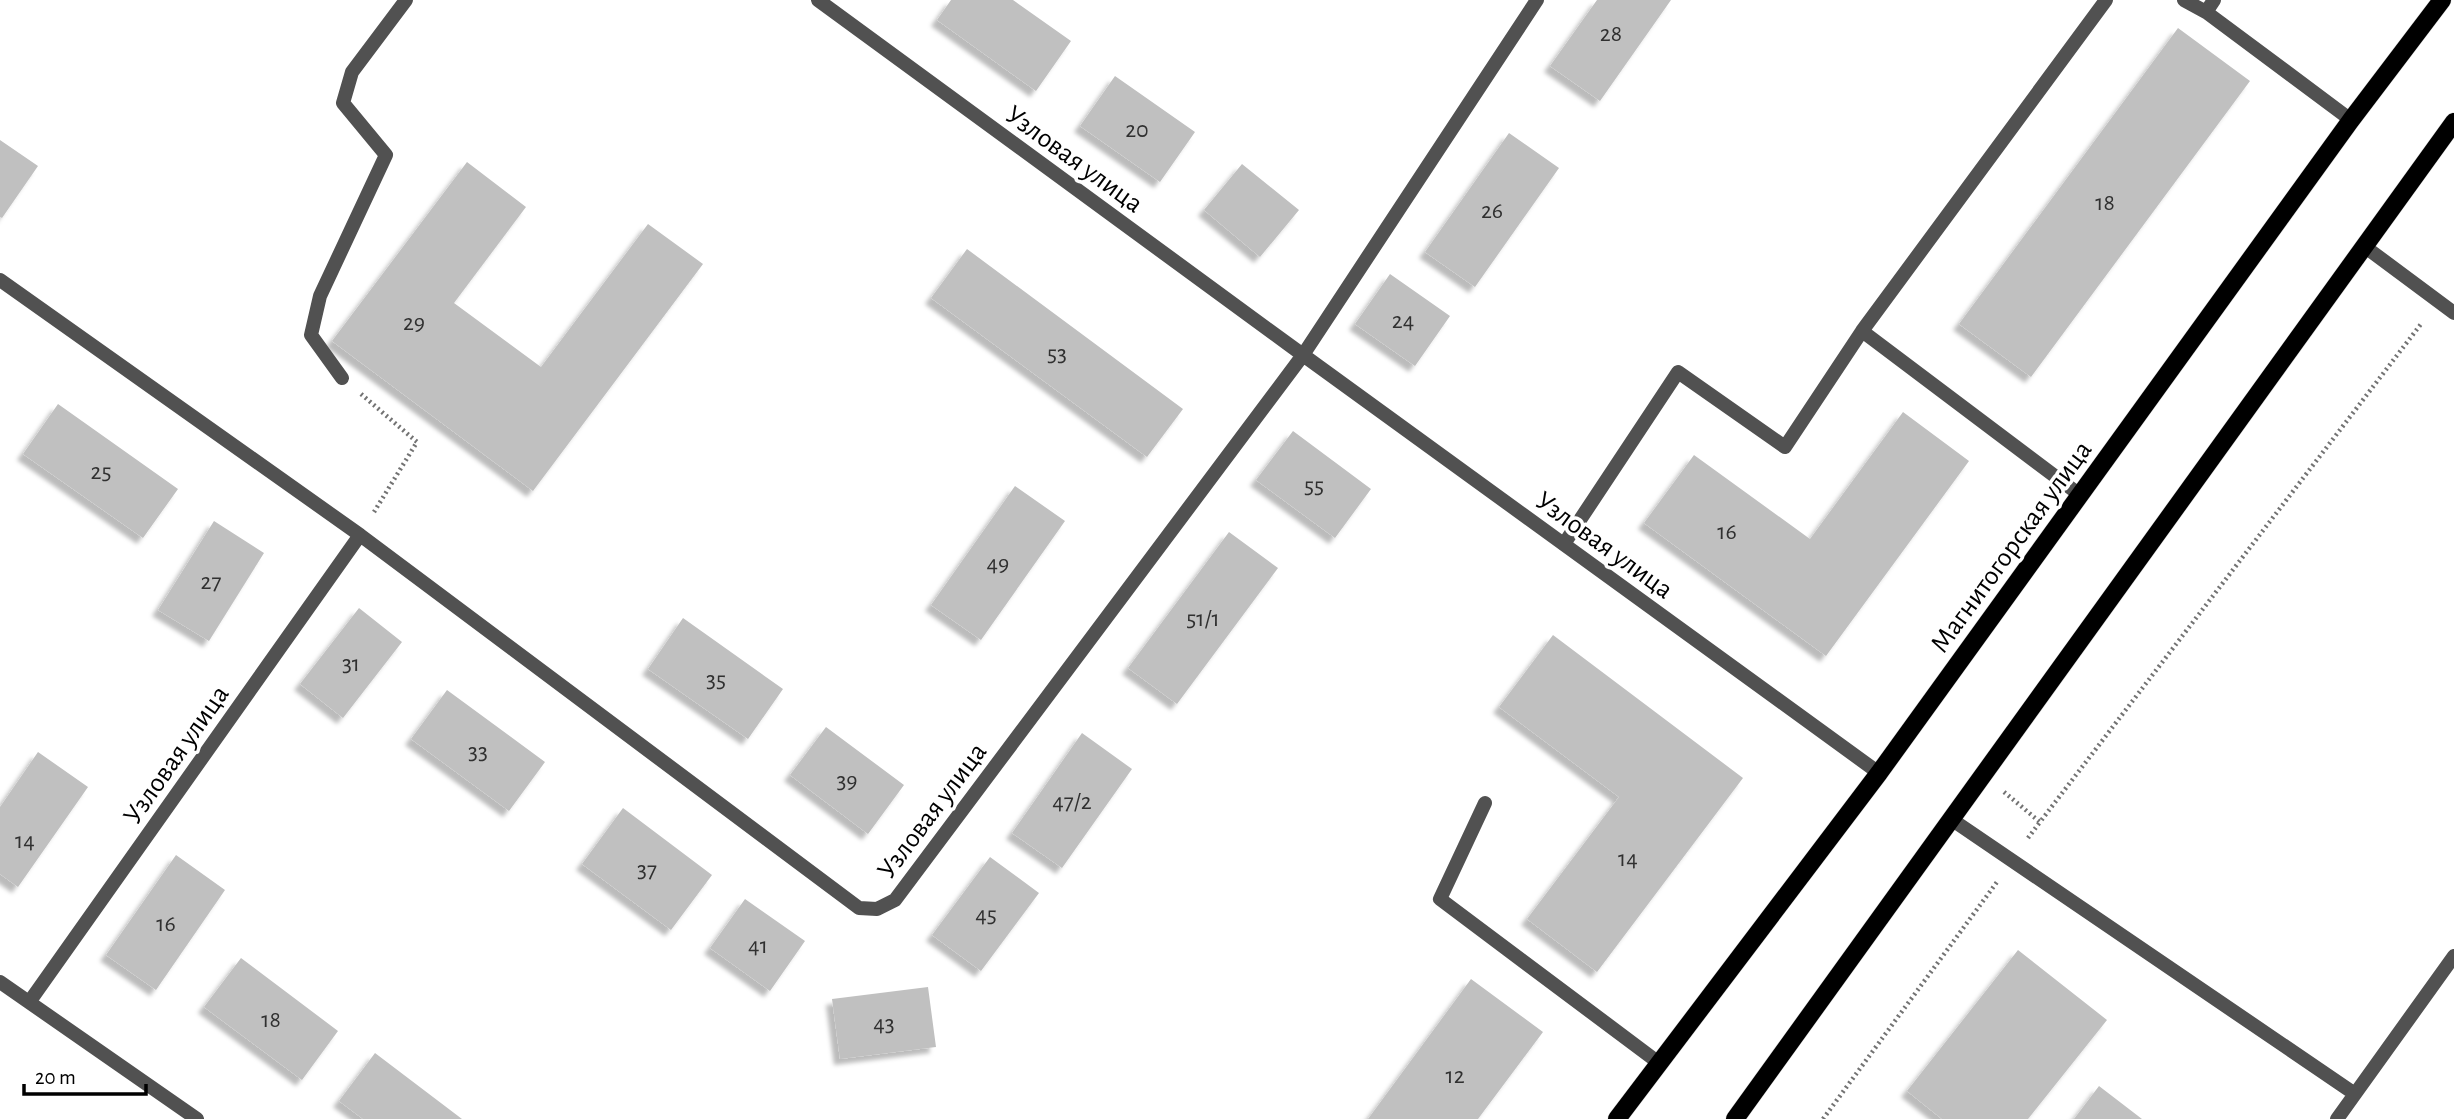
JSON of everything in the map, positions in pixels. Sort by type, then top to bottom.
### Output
[{"type":"main road","name":"Магнитогорская улица","points":[[1617,1119],[1879,772],[2351,120],[2442,0]]},
{"type":"main road","points":[[1735,1119],[2454,122]]},
{"type":"street","points":[[342,378],[311,335],[320,296],[386,155],[343,103],[352,72],[406,0]]},
{"type":"street","name":"Узловая улица","points":[[818,0],[1879,772]]},
{"type":"street","name":"Узловая улица","points":[[0,279],[360,535],[859,908],[877,909],[895,900],[1303,355],[1536,0]]},
{"type":"street","points":[[1564,544],[1678,372],[1785,447],[1862,331],[2106,0]]},
{"type":"street","points":[[2184,0],[2210,6],[2351,120]]},
{"type":"street","points":[[2364,246],[2454,313]]},
{"type":"street","points":[[1862,331],[2080,495]]},
{"type":"street","name":"Узловая улица","points":[[30,1002],[360,535]]},
{"type":"street","points":[[1485,803],[1440,900],[1659,1063]]},
{"type":"street","points":[[1951,820],[2355,1094]]},
{"type":"street","points":[[2337,1119],[2454,956]]},
{"type":"street","points":[[0,982],[197,1119]]},
{"type":"path","points":[[1823,1119],[2040,822],[2438,302]]},
{"type":"path","points":[[342,378],[417,442],[360,535]]},
{"type":"path","points":[[1983,774],[2040,822]]},
{"type":"building","points":[[951,0],[1013,0],[1071,41],[1036,91],[937,20]]},
{"type":"building","points":[[1597,0],[1671,0],[1600,101],[1550,66]]},
{"type":"building","points":[[2178,28],[2250,81],[2031,377],[1959,324]]},
{"type":"building","points":[[1115,76],[1195,132],[1160,182],[1080,126]]},
{"type":"building","points":[[1509,133],[1559,168],[1475,287],[1425,252]]},
{"type":"building","points":[[0,140],[38,166],[2,218],[0,217]]},
{"type":"building","points":[[467,162],[526,207],[454,303],[541,367],[648,224],[703,264],[533,491],[332,341]]},
{"type":"building","points":[[1242,164],[1299,210],[1260,257],[1204,210]]},
{"type":"building","points":[[967,249],[1183,409],[1147,457],[931,298]]},
{"type":"building","points":[[1390,274],[1450,316],[1415,366],[1355,324]]},
{"type":"building","points":[[58,404],[178,489],[143,538],[23,454]]},
{"type":"building","points":[[1903,412],[1969,461],[1826,656],[1644,523],[1694,455],[1810,539]]},
{"type":"building","points":[[1293,431],[1371,489],[1335,538],[1256,480]]},
{"type":"building","points":[[1015,486],[1065,521],[981,640],[931,605]]},
{"type":"building","points":[[214,521],[264,553],[209,641],[158,610]]},
{"type":"building","points":[[1229,532],[1278,568],[1177,704],[1128,668]]},
{"type":"building","points":[[359,608],[402,642],[343,718],[300,684]]},
{"type":"building","points":[[683,618],[783,689],[748,739],[648,669]]},
{"type":"building","points":[[1553,635],[1743,778],[1597,972],[1527,919],[1619,797],[1499,707]]},
{"type":"building","points":[[447,690],[545,762],[509,811],[411,739]]},
{"type":"building","points":[[826,727],[904,785],[868,834],[790,775]]},
{"type":"building","points":[[1082,733],[1132,769],[1062,868],[1012,833]]},
{"type":"building","points":[[38,752],[88,787],[18,887],[0,874],[0,807]]},
{"type":"building","points":[[623,808],[712,875],[671,930],[582,864]]},
{"type":"building","points":[[176,855],[225,890],[156,990],[106,955]]},
{"type":"building","points":[[990,857],[1039,893],[981,971],[932,935]]},
{"type":"building","points":[[745,899],[805,941],[770,991],[710,948]]},
{"type":"building","points":[[2018,950],[2107,1020],[2028,1119],[1942,1119],[1907,1091]]},
{"type":"building","points":[[241,958],[338,1031],[302,1080],[204,1007]]},
{"type":"building","points":[[1471,979],[1543,1032],[1478,1119],[1368,1119]]},
{"type":"building","points":[[928,987],[936,1047],[840,1059],[832,999]]},
{"type":"building","points":[[375,1053],[462,1119],[363,1119],[339,1101]]},
{"type":"building","points":[[2099,1086],[2142,1119],[2074,1119]]}]
